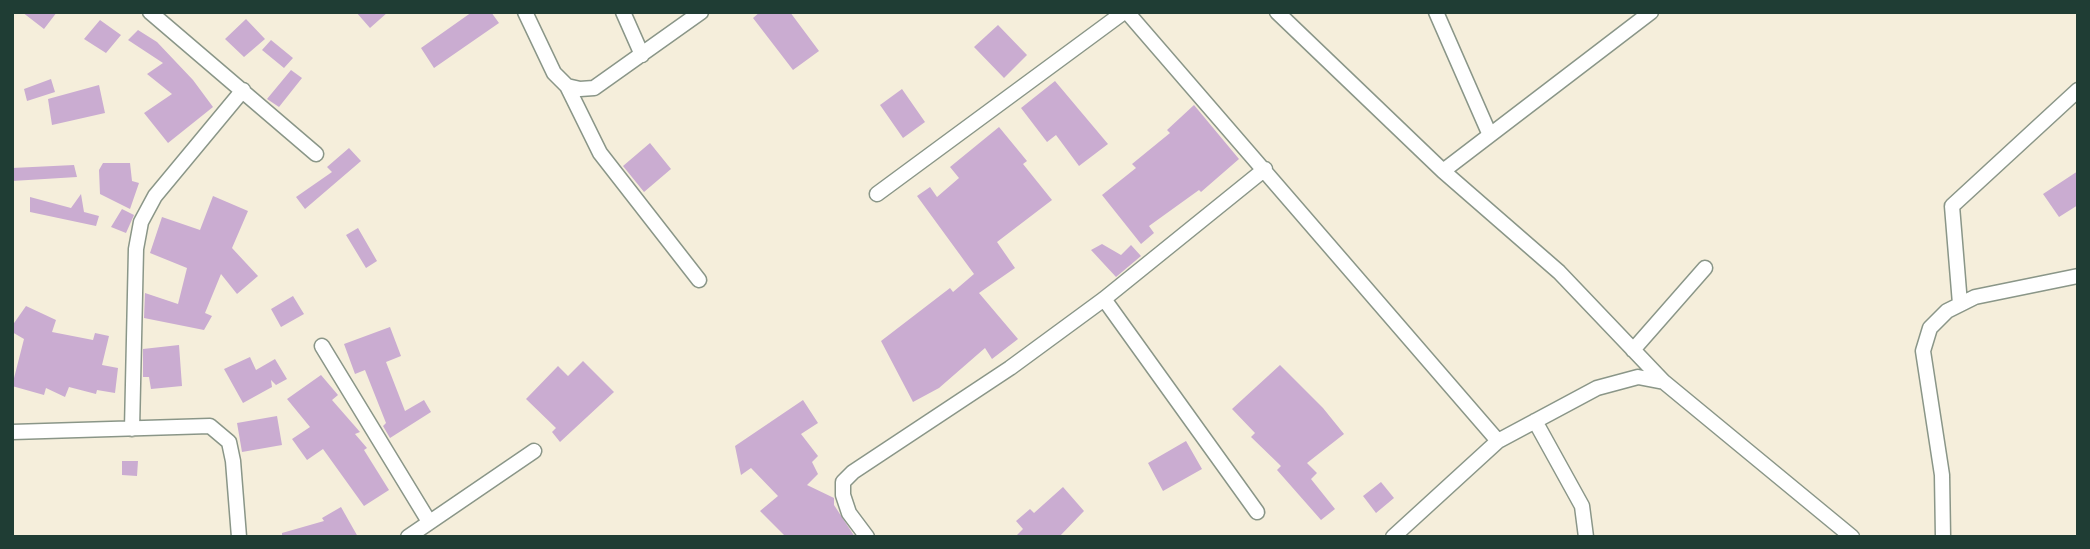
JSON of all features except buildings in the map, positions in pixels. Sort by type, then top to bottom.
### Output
[{"type":"street","points":[[150,12],[316,154]]},
{"type":"street","points":[[525,12],[554,73],[567,86],[600,153],[699,280]]},
{"type":"street","points":[[623,12],[642,55]]},
{"type":"street","points":[[567,86],[594,88],[701,12]]},
{"type":"street","points":[[877,194],[1126,12],[1265,169],[1498,441]]},
{"type":"street","points":[[1277,12],[1443,171],[1559,272],[1664,382],[1852,537]]},
{"type":"street","points":[[1436,12],[1489,133]]},
{"type":"street","points":[[1443,171],[1489,133],[1651,12]]},
{"type":"street","points":[[132,429],[136,249],[141,222],[155,195],[243,90]]},
{"type":"street","points":[[1960,304],[1952,206],[2078,90]]},
{"type":"street","points":[[867,537],[849,513],[843,495],[843,482],[853,471],[1010,368],[1104,299],[1265,169]]},
{"type":"street","points":[[1633,350],[1705,268]]},
{"type":"street","points":[[1943,537],[1942,475],[1923,351],[1930,328],[1947,311],[1975,297],[2078,276]]},
{"type":"street","points":[[1104,299],[1257,512]]},
{"type":"street","points":[[322,346],[428,520]]},
{"type":"street","points":[[1393,537],[1498,441],[1618,380],[1638,376],[1664,382]]},
{"type":"street","points":[[1535,421],[1582,506],[1586,537]]},
{"type":"street","points":[[12,432],[210,426],[229,442],[239,537]]},
{"type":"street","points":[[408,537],[428,520],[534,451]]}]
